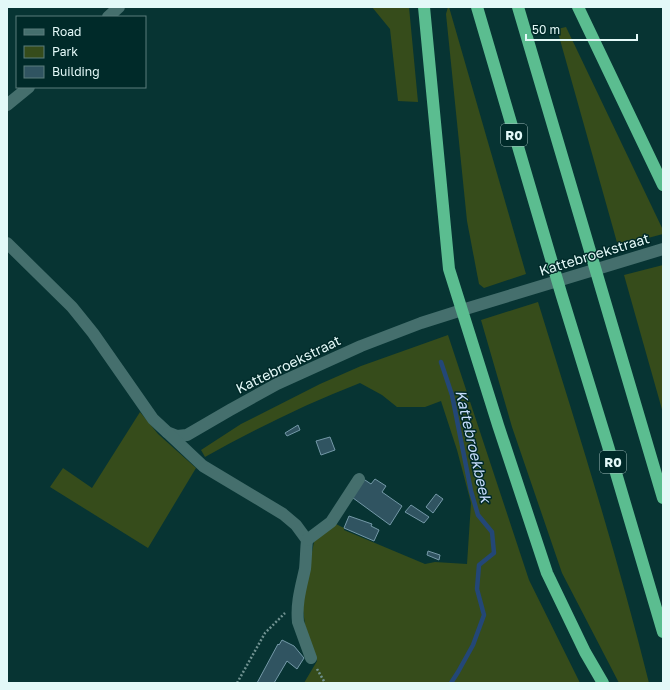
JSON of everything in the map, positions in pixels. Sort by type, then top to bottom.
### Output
[{"type":"highway","points":[[424,7],[449,269],[498,425],[547,573],[585,652],[603,683]]},
{"type":"highway","name":"R0","points":[[477,7],[663,632]]},
{"type":"highway","points":[[518,7],[663,498]]},
{"type":"highway","points":[[578,7],[663,185]]},
{"type":"street","points":[[109,16],[119,7]]},
{"type":"street","points":[[7,105],[28,88]]},
{"type":"street","points":[[7,243],[76,312],[93,332],[153,419],[202,466],[283,514],[296,525],[307,540],[305,568],[297,605],[298,622],[311,658]]},
{"type":"street","name":"Kattebroekstraat","points":[[167,432],[177,436],[187,435],[277,384],[314,366],[421,323],[663,249]]},
{"type":"street","points":[[307,540],[331,522],[359,479]]},
{"type":"path","points":[[237,683],[265,633],[283,614],[297,605]]},
{"type":"green space","points":[[372,7],[409,7],[418,102],[398,101],[390,29]]},
{"type":"green space","points":[[448,7],[526,274],[484,288],[479,284],[467,221],[446,14]]},
{"type":"green space","points":[[566,27],[663,230],[663,234],[618,246],[557,29]]},
{"type":"green space","points":[[663,265],[663,413],[624,275]]},
{"type":"green space","points":[[538,302],[610,539],[649,683],[619,683],[562,573],[512,427],[481,320]]},
{"type":"green space","points":[[448,335],[529,580],[580,683],[304,683],[317,661],[305,625],[302,602],[314,542],[334,523],[344,528],[344,530],[425,564],[435,562],[467,564],[471,503],[457,450],[441,401],[425,407],[397,407],[382,395],[360,383],[281,417],[205,457],[201,450],[241,424],[320,384],[361,366]]},
{"type":"green space","points":[[140,412],[158,434],[196,468],[148,548],[50,487],[63,468],[92,488]]},
{"type":"building","points":[[298,425],[300,430],[287,436],[285,433]]},
{"type":"building","points":[[330,437],[335,450],[321,455],[316,441]]},
{"type":"building","points":[[362,478],[371,484],[375,479],[386,486],[382,492],[402,506],[390,525],[349,495]]},
{"type":"building","points":[[436,494],[443,499],[433,513],[426,507]]},
{"type":"building","points":[[411,505],[429,517],[424,523],[405,512]]},
{"type":"building","points":[[349,516],[372,524],[371,526],[379,530],[374,541],[344,528]]},
{"type":"building","points":[[428,551],[440,555],[439,560],[427,555]]},
{"type":"building","points":[[282,640],[294,646],[304,658],[297,669],[287,661],[274,683],[257,683],[278,644],[279,645]]},
{"type":"waterway","name":"Kattebroekbeek","points":[[441,362],[452,395],[471,491],[478,515],[492,532],[494,553],[479,565],[477,589],[484,615],[473,645],[451,683]]}]
